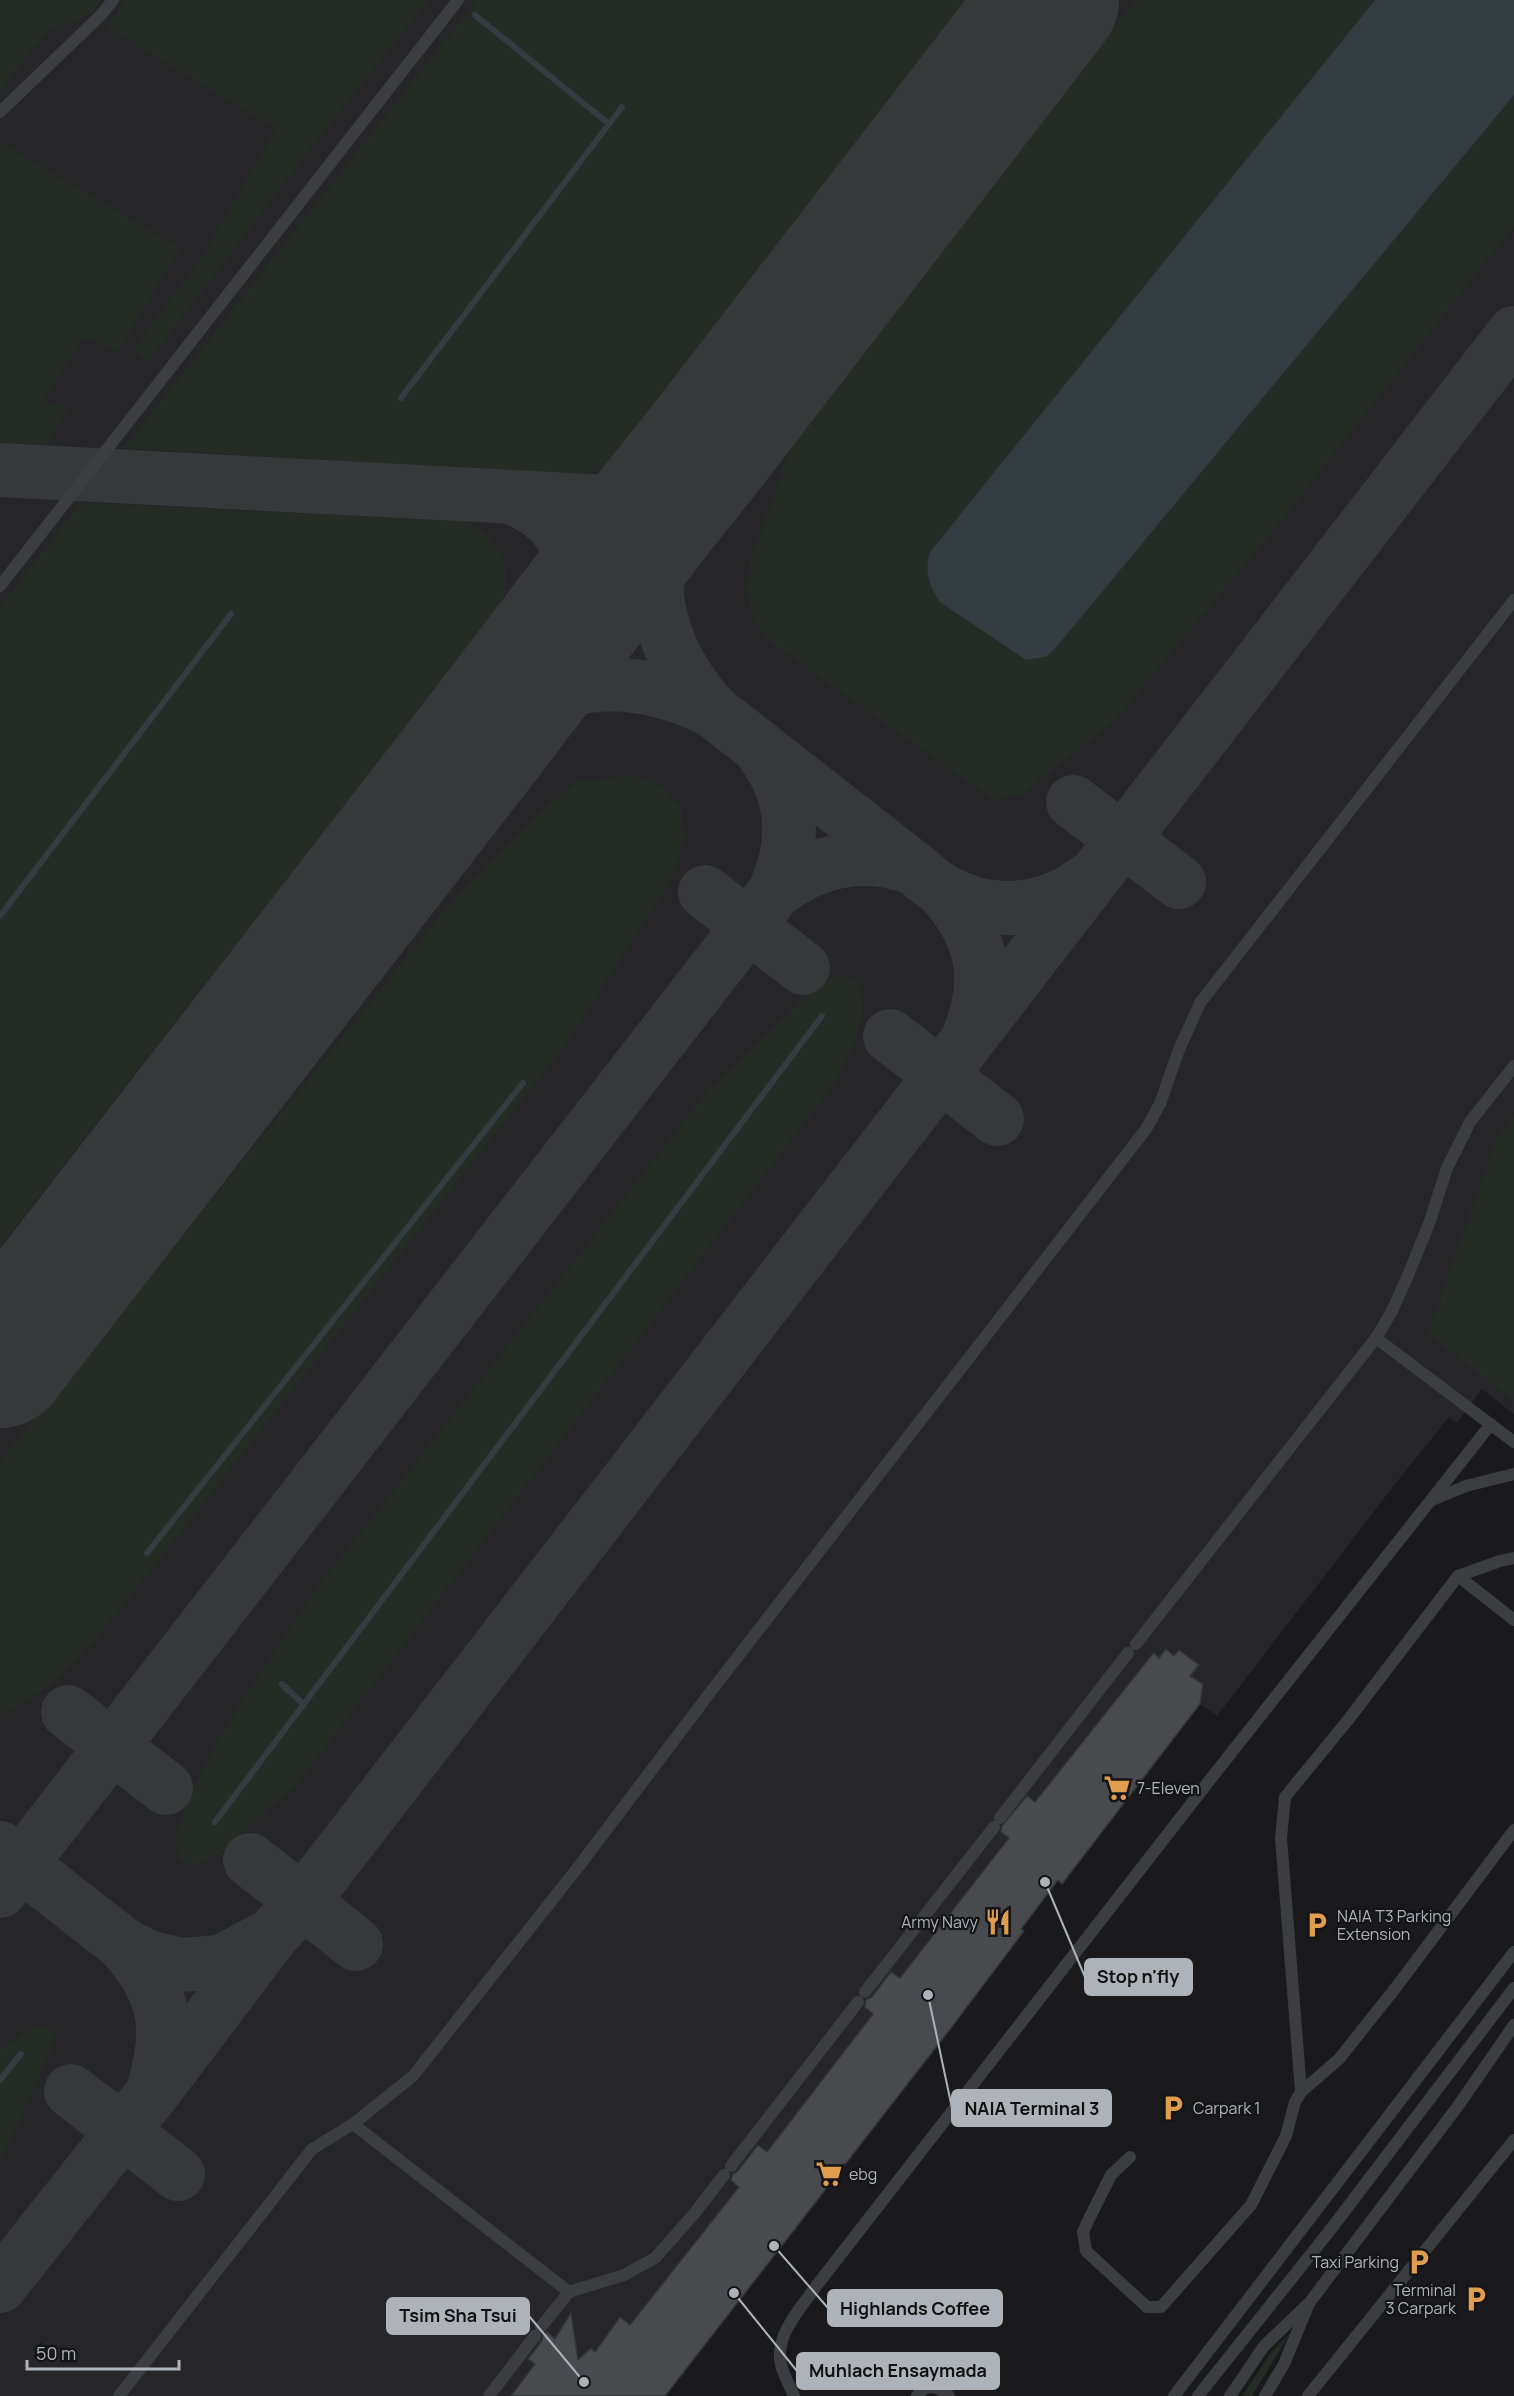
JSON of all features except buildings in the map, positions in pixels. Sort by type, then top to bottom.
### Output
[{"type":"lane","points":[[0,112],[101,15],[113,0]]},
{"type":"lane","points":[[0,585],[458,0]]},
{"type":"lane","points":[[119,2396],[312,2149],[353,2124],[413,2076],[579,1866],[712,1690],[1146,1130],[1160,1104],[1178,1052],[1200,1004],[1514,600]]},
{"type":"lane","points":[[489,2396],[569,2292],[624,2275],[655,2259],[694,2214],[1376,1338],[1391,1313],[1407,1278],[1430,1221],[1447,1168],[1470,1122],[1514,1066]]},
{"type":"lane","points":[[1376,1338],[1514,1442]]},
{"type":"lane","points":[[794,2396],[781,2366],[780,2347],[786,2330],[817,2285],[1426,1503],[1491,1424]]},
{"type":"lane","points":[[1426,1503],[1459,1488],[1514,1474]]},
{"type":"lane","points":[[1301,2092],[1281,1821],[1285,1797],[1348,1720],[1458,1576],[1514,1558]]},
{"type":"lane","points":[[1458,1576],[1514,1620]]},
{"type":"lane","points":[[1130,2157],[1111,2175],[1083,2232],[1084,2244],[1086,2251],[1147,2307],[1161,2307],[1251,2205],[1286,2136],[1295,2102],[1301,2092],[1338,2059],[1397,1986],[1514,1830]]},
{"type":"lane","points":[[1174,2396],[1514,1952]]},
{"type":"lane","points":[[1198,2396],[1331,2229],[1514,1988]]},
{"type":"lane","points":[[1230,2396],[1264,2346],[1310,2302],[1458,2106],[1514,2025]]},
{"type":"lane","points":[[353,2124],[569,2292]]},
{"type":"lane","points":[[1308,2396],[1514,2140]]},
{"type":"lane","points":[[1265,2396],[1284,2364],[1310,2302]]},
{"type":"lane","points":[[917,2396],[927,2387],[934,2387],[949,2396]]},
{"type":"shaded area","points":[[0,0],[1514,0],[1514,1414],[1482,1389],[1457,1423],[1449,1417],[1217,1716],[1200,1704],[1062,1884],[1057,1881],[1022,1929],[1024,1931],[951,2028],[670,2390],[668,2396],[0,2396]]},
{"type":"shaded area","points":[[0,0],[101,0],[88,15],[59,26],[44,36],[0,90]]},
{"type":"shaded area","points":[[125,0],[429,0],[311,148],[149,361],[133,350],[200,260],[276,129],[107,27]]},
{"type":"shaded area","points":[[477,0],[970,0],[609,466],[589,473],[562,474],[124,448]]},
{"type":"shaded area","points":[[1135,0],[1514,0],[1514,226],[1273,531],[1113,722],[1022,794],[994,800],[773,644],[755,622],[747,594],[749,566],[792,442]]},
{"type":"shaded area","points":[[1375,0],[1514,0],[1514,95],[1053,651],[1045,657],[1026,660],[940,602],[929,578],[927,566],[930,552]]},
{"type":"shaded area","points":[[0,142],[180,248],[118,352],[84,337],[44,401],[69,409],[46,445],[0,443]]},
{"type":"shaded area","points":[[81,503],[460,521],[485,534],[494,543],[504,565],[505,590],[501,605],[0,1246],[0,605]]},
{"type":"shaded area","points":[[634,775],[662,787],[681,807],[685,839],[674,874],[659,900],[561,1051],[97,1638],[51,1685],[0,1716],[0,1462],[453,900],[547,805],[578,782]]},
{"type":"shaded area","points":[[838,975],[858,980],[862,1009],[858,1033],[835,1083],[297,1784],[220,1853],[195,1865],[180,1861],[174,1844],[188,1800],[206,1761],[245,1696],[321,1583],[708,1091],[811,992]]},
{"type":"shaded area","points":[[1514,1117],[1514,1400],[1428,1334],[1495,1142]]},
{"type":"shaded area","points":[[34,2026],[47,2026],[53,2033],[52,2047],[0,2159],[0,2050]]},
{"type":"shaded area","points":[[1290,2333],[1252,2396],[1242,2396],[1271,2353]]},
{"type":"waterway","points":[[475,15],[609,124],[622,107]]},
{"type":"waterway","points":[[401,398],[609,124]]},
{"type":"waterway","points":[[0,916],[231,614]]},
{"type":"waterway","points":[[215,1822],[822,1016]]},
{"type":"waterway","points":[[147,1553],[523,1083]]},
{"type":"waterway","points":[[282,1684],[304,1705]]},
{"type":"waterway","points":[[0,2080],[21,2054]]},
{"type":"taxiway","points":[[0,2286],[152,2094],[274,1933],[296,1910],[1514,333]]},
{"type":"taxiway","points":[[704,450],[682,482],[667,515],[658,548],[656,582],[660,615],[671,648],[689,680],[713,711],[932,883],[962,900],[1000,908],[1019,908],[1055,899],[1089,879]]},
{"type":"taxiway","points":[[0,470],[628,503],[643,501],[655,496],[679,481]]},
{"type":"taxiway","points":[[509,497],[545,517],[558,530],[567,546],[576,582],[569,622]]},
{"type":"taxiway","points":[[491,727],[545,697],[572,689],[600,685],[627,685],[656,690],[684,698],[713,711]]},
{"type":"taxiway","points":[[762,752],[781,785],[789,821],[786,857],[774,893]]},
{"type":"taxiway","points":[[1073,802],[1179,882]]},
{"type":"taxiway","points":[[0,1891],[774,893],[806,872],[841,861],[877,860],[914,868]]},
{"type":"taxiway","points":[[942,890],[966,923],[979,958],[980,995],[969,1035]]},
{"type":"taxiway","points":[[705,892],[803,968]]},
{"type":"taxiway","points":[[890,1036],[997,1119]]},
{"type":"taxiway","points":[[68,1712],[166,1788]]},
{"type":"taxiway","points":[[0,1848],[123,1944],[148,1957],[181,1965],[221,1962],[270,1936]]},
{"type":"taxiway","points":[[250,1860],[356,1944]]},
{"type":"taxiway","points":[[123,1944],[148,1978],[161,2012],[162,2048],[153,2090]]},
{"type":"taxiway","points":[[71,2091],[178,2174]]},
{"type":"runway","points":[[0,1360],[1051,0]]},
{"type":"place","name":"7-Eleven","points":[[1117,1788]]},
{"type":"place","name":"Stop n'fly","points":[[1045,1882]]},
{"type":"place","name":"Army Navy","points":[[998,1922]]},
{"type":"place","name":"NAIA T3 Parking Extension","points":[[1317,1925]]},
{"type":"place","name":"NAIA Terminal 3","points":[[928,1995]]},
{"type":"place","name":"Carpark 1","points":[[1173,2108]]},
{"type":"place","name":"ebg","points":[[829,2174]]},
{"type":"place","name":"Highlands Coffee","points":[[774,2246]]},
{"type":"place","name":"Taxi Parking","points":[[1419,2262]]},
{"type":"place","name":"Muhlach Ensaymada","points":[[734,2293]]},
{"type":"place","name":"Terminal 3 Carpark","points":[[1476,2299]]},
{"type":"place","name":"Tsim Sha Tsui","points":[[584,2382]]}]
